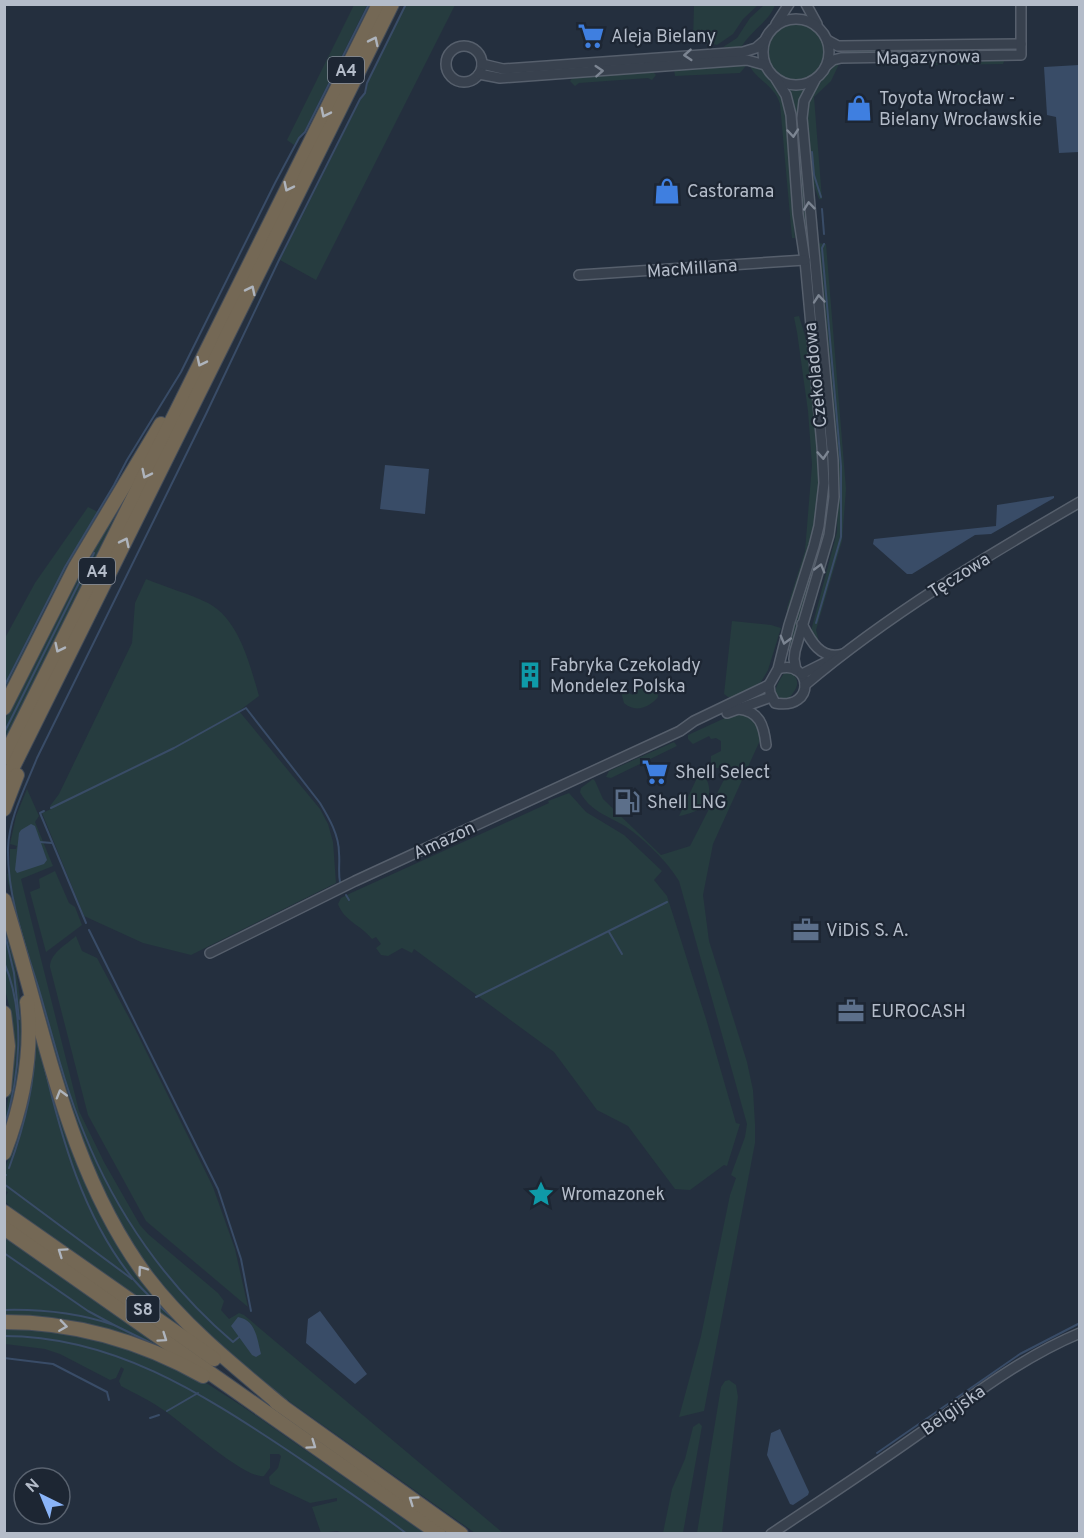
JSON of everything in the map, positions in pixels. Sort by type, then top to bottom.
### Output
[{"type":"highway","name":"A4","points":[[4,758],[379,4]]},
{"type":"highway","name":"A4","points":[[4,785],[392,4]]},
{"type":"highway","points":[[6,704],[61,594],[87,548],[172,407],[190,384]]},
{"type":"highway","points":[[4,809],[34,726]]},
{"type":"highway","points":[[4,900],[77,1147],[96,1193],[121,1239],[147,1277],[185,1322],[282,1406]]},
{"type":"highway","points":[[4,1153],[18,1109],[27,1058],[29,1019],[23,970]]},
{"type":"highway","points":[[4,1013],[8,1046],[4,1090]]},
{"type":"highway","name":"S8","points":[[4,1212],[461,1533]]},
{"type":"highway","name":"S8","points":[[4,1228],[439,1533]]},
{"type":"highway","points":[[4,1322],[74,1328],[133,1343],[181,1364],[264,1411]]},
{"type":"street","points":[[479,74],[500,78],[564,69],[658,62],[747,51],[756,48],[764,41],[789,4]]},
{"type":"street","points":[[764,41],[765,65],[776,79],[795,86],[815,80],[827,64],[830,52],[827,40],[806,4]]},
{"type":"street","name":"Magazynowa","points":[[827,64],[841,58],[1020,55],[1022,4]]},
{"type":"street","points":[[773,28],[786,20],[797,19],[807,20],[820,28]]},
{"type":"street","name":"Magazynowa","points":[[827,40],[838,46],[1021,44]]},
{"type":"street","points":[[466,46],[479,54],[482,64],[479,74],[467,82],[456,80],[448,72],[447,58],[456,48],[466,46]]},
{"type":"street","points":[[658,62],[747,60],[765,65]]},
{"type":"street","points":[[482,64],[503,69],[564,69]]},
{"type":"street","name":"Czekoladowa","points":[[776,79],[789,104],[824,483],[819,526],[778,669]]},
{"type":"street","name":"Czekoladowa","points":[[799,672],[794,656],[829,535],[834,484],[802,118],[804,101],[815,80]]},
{"type":"street","name":"MacMillana","points":[[579,275],[804,260]]},
{"type":"street","name":"Tęczowa","points":[[805,685],[840,655],[926,595],[1080,502]]},
{"type":"street","points":[[802,624],[816,648],[840,655]]},
{"type":"street","points":[[799,672],[840,655]]},
{"type":"street","points":[[792,668],[799,672],[805,685],[801,696],[792,704],[775,703],[771,697],[770,685],[778,669],[792,668]]},
{"type":"street","name":"Amazon","points":[[210,953],[355,881],[680,731],[694,721],[770,685]]},
{"type":"street","name":"Amazon","points":[[680,731],[693,729],[736,709],[771,697]]},
{"type":"street","points":[[736,709],[746,710],[757,716],[762,723],[766,746]]},
{"type":"street","name":"Belgijska","points":[[771,1533],[1026,1360],[1080,1333]]},
{"type":"green space","points":[[405,4],[455,5],[316,280],[280,260],[366,93],[368,82]]},
{"type":"green space","points":[[694,4],[758,5],[743,19],[733,34],[717,45],[693,41]]},
{"type":"green space","points":[[354,5],[367,5],[305,130],[294,145],[287,140]]},
{"type":"green space","points":[[764,5],[775,5],[768,17],[741,48],[723,47],[737,38],[750,18]]},
{"type":"green space","points":[[796,23],[812,28],[820,36],[825,52],[820,68],[812,76],[796,81],[780,76],[772,68],[767,52],[772,36],[780,28]]},
{"type":"green space","points":[[1011,48],[1011,51],[848,54],[847,50]]},
{"type":"green space","points":[[1005,59],[1003,64],[875,66],[917,61]]},
{"type":"green space","points":[[840,62],[831,81],[814,97],[822,199],[819,199],[810,176],[805,121],[808,102],[830,67]]},
{"type":"green space","points":[[745,64],[740,73],[675,76],[674,69]]},
{"type":"green space","points":[[749,64],[762,70],[772,81],[785,108],[795,238],[792,238],[780,104],[777,97]]},
{"type":"green space","points":[[652,71],[656,75],[652,80],[648,78],[579,83],[575,86],[570,81],[574,76]]},
{"type":"green space","points":[[786,89],[805,89],[799,100],[797,115],[809,236],[806,237],[794,105]]},
{"type":"green space","points":[[817,243],[826,244],[846,489],[842,541],[816,630],[819,642],[817,645],[811,631],[837,532],[838,484]]},
{"type":"green space","points":[[799,316],[809,349],[820,481],[815,529],[787,620],[787,608],[805,551],[812,465],[808,411],[794,317]]},
{"type":"green space","points":[[817,338],[830,462],[829,507],[819,559],[791,649],[786,648],[824,521]]},
{"type":"green space","points":[[125,497],[5,740],[5,719],[58,610]]},
{"type":"green space","points":[[88,507],[100,513],[49,601],[5,691],[5,638],[35,583]]},
{"type":"green space","points":[[146,579],[208,603],[228,620],[242,644],[259,696],[239,711],[320,809],[328,824],[333,842],[336,883],[191,955],[143,943],[84,916],[42,813],[51,809],[50,806],[59,794],[132,643],[135,603]]},
{"type":"green space","points":[[732,621],[781,628],[768,670],[761,682],[735,697],[728,697],[724,694]]},
{"type":"green space","points":[[785,671],[794,675],[797,682],[796,689],[787,701],[776,692]]},
{"type":"green space","points":[[640,681],[657,688],[658,697],[642,708],[633,708],[624,703],[621,692],[622,690],[633,695]]},
{"type":"green space","points":[[738,712],[753,716],[762,736],[713,844],[703,895],[709,941],[747,1062],[753,1090],[755,1143],[704,1411],[679,1417],[701,1336],[730,1195],[736,1178],[731,1175],[745,1137],[747,1124],[679,881],[662,858],[647,844],[625,826],[594,808],[580,792],[581,788],[593,779],[603,799],[661,855],[690,846],[730,768],[711,768],[711,756],[721,751],[721,741],[716,738],[711,739],[709,736],[693,744],[688,739],[688,735]]},
{"type":"green space","points":[[674,742],[677,746],[611,778],[606,777],[609,771]]},
{"type":"green space","points":[[704,774],[708,783],[709,797],[706,803],[695,811],[679,816],[697,778],[702,779],[698,776]]},
{"type":"green space","points":[[27,789],[39,816],[35,822],[53,866],[21,879],[79,1111],[104,1162],[140,1225],[218,1293],[224,1301],[221,1310],[229,1319],[239,1313],[244,1315],[503,1533],[475,1533],[276,1392],[215,1345],[158,1284],[114,1218],[78,1136],[8,882],[10,849],[16,849],[17,846],[10,844],[16,816]]},
{"type":"green space","points":[[569,793],[586,812],[624,835],[662,871],[654,880],[667,896],[736,1123],[740,1124],[727,1166],[724,1165],[690,1190],[675,1189],[628,1126],[597,1110],[554,1052],[414,949],[412,953],[402,948],[388,956],[381,955],[376,948],[381,944],[376,937],[372,939],[348,919],[338,904],[341,898],[351,893]]},
{"type":"green space","points":[[55,871],[82,925],[46,952],[30,892],[40,888],[39,879]]},
{"type":"green space","points":[[4,922],[15,965],[22,1030],[20,1073],[5,1140],[5,1117],[12,1077],[11,1014],[5,989]]},
{"type":"green space","points":[[76,936],[82,951],[97,958],[135,1029],[213,1187],[235,1249],[248,1307],[146,1221],[88,1115],[50,967],[56,953]]},
{"type":"green space","points":[[33,1020],[83,1174],[198,1341],[11,1208],[5,1201],[8,1192],[5,1191],[5,1168],[12,1150]]},
{"type":"green space","points":[[4,1236],[180,1358],[5,1318]]},
{"type":"green space","points":[[5,1326],[27,1326],[120,1344],[200,1379],[424,1533],[347,1534],[337,1531],[321,1533],[312,1507],[337,1501],[337,1498],[310,1503],[270,1484],[269,1477],[278,1468],[281,1456],[279,1454],[270,1454],[270,1468],[264,1476],[255,1475],[214,1450],[160,1407],[121,1386],[119,1381],[124,1369],[121,1367],[116,1378],[110,1380],[60,1354],[45,1349],[5,1344]]},
{"type":"green space","points":[[729,1380],[736,1385],[738,1397],[722,1533],[697,1533],[721,1387],[725,1381]]},
{"type":"green space","points":[[699,1423],[702,1426],[683,1533],[663,1533],[672,1489],[685,1459],[693,1427]]},
{"type":"water","points":[[1079,65],[1079,152],[1059,153],[1056,117],[1047,115],[1044,67]]},
{"type":"water","points":[[385,465],[429,469],[425,514],[380,509]]},
{"type":"water","points":[[1054,496],[991,534],[975,535],[912,574],[907,574],[873,544],[874,539],[996,526],[997,505]]},
{"type":"water","points":[[31,824],[35,826],[47,860],[44,864],[17,873],[15,870],[19,833]]},
{"type":"water","points":[[320,1311],[367,1374],[355,1384],[306,1343],[308,1319]]},
{"type":"water","points":[[238,1317],[249,1322],[255,1331],[261,1354],[256,1357],[252,1355],[231,1326]]},
{"type":"water","points":[[780,1429],[809,1492],[793,1505],[790,1504],[767,1455],[771,1433]]},
{"type":"waterway","points":[[4,687],[65,567],[181,372],[275,183],[299,138],[305,132],[369,4]]},
{"type":"waterway","points":[[239,1337],[233,1342],[186,1297],[165,1272],[128,1220],[97,1163],[65,1080],[18,920],[8,866],[9,836],[19,802],[37,758],[279,260],[365,93],[367,83],[406,4]]},
{"type":"waterway","points":[[812,152],[814,175],[821,197]]},
{"type":"waterway","points":[[822,209],[824,234]]},
{"type":"waterway","points":[[816,623],[841,537],[841,466],[822,248],[824,244]]},
{"type":"waterway","points":[[4,733],[94,553]]},
{"type":"waterway","points":[[51,808],[174,748],[246,708],[327,815],[339,846],[340,882]]},
{"type":"waterway","points":[[44,811],[40,813],[86,923]]},
{"type":"waterway","points":[[40,842],[52,843]]},
{"type":"waterway","points":[[346,895],[349,900]]},
{"type":"waterway","points":[[476,997],[667,902]]},
{"type":"waterway","points":[[4,930],[14,973],[19,1019]]},
{"type":"waterway","points":[[89,930],[218,1189],[241,1259],[251,1311]]},
{"type":"waterway","points":[[609,932],[622,954]]},
{"type":"waterway","points":[[4,962],[16,1003],[18,1024],[17,1066],[4,1128]]},
{"type":"waterway","points":[[9,1168],[28,1106],[35,1042]]},
{"type":"waterway","points":[[43,1060],[66,1147],[76,1176],[101,1230],[116,1256],[134,1280],[177,1322]]},
{"type":"waterway","points":[[4,1184],[132,1279]]},
{"type":"waterway","points":[[4,1253],[88,1311],[114,1325],[87,1317],[60,1313],[4,1310]]},
{"type":"waterway","points":[[877,1453],[1020,1354],[1080,1323]]},
{"type":"waterway","points":[[114,1325],[157,1346]]},
{"type":"waterway","points":[[4,1336],[44,1339],[82,1346],[119,1357],[154,1372],[222,1408],[255,1429],[407,1534]]},
{"type":"waterway","points":[[4,1358],[53,1364],[107,1392],[109,1400]]},
{"type":"waterway","points":[[167,1411],[198,1393]]},
{"type":"waterway","points":[[150,1418],[159,1415]]},
{"type":"place","name":"Aleja Bielany","points":[[591,36]]},
{"type":"place","name":"Toyota Wrocław - Bielany Wrocławskie","points":[[859,108]]},
{"type":"place","name":"Castorama","points":[[667,191]]},
{"type":"place","name":"Fabryka Czekolady Mondelez Polska","points":[[530,675]]},
{"type":"place","name":"Shell Select","points":[[655,772]]},
{"type":"place","name":"Shell LNG","points":[[627,802]]},
{"type":"place","name":"ViDiS S. A.","points":[[806,930]]},
{"type":"place","name":"EUROCASH","points":[[851,1011]]},
{"type":"place","name":"Wromazonek","points":[[541,1194]]}]
